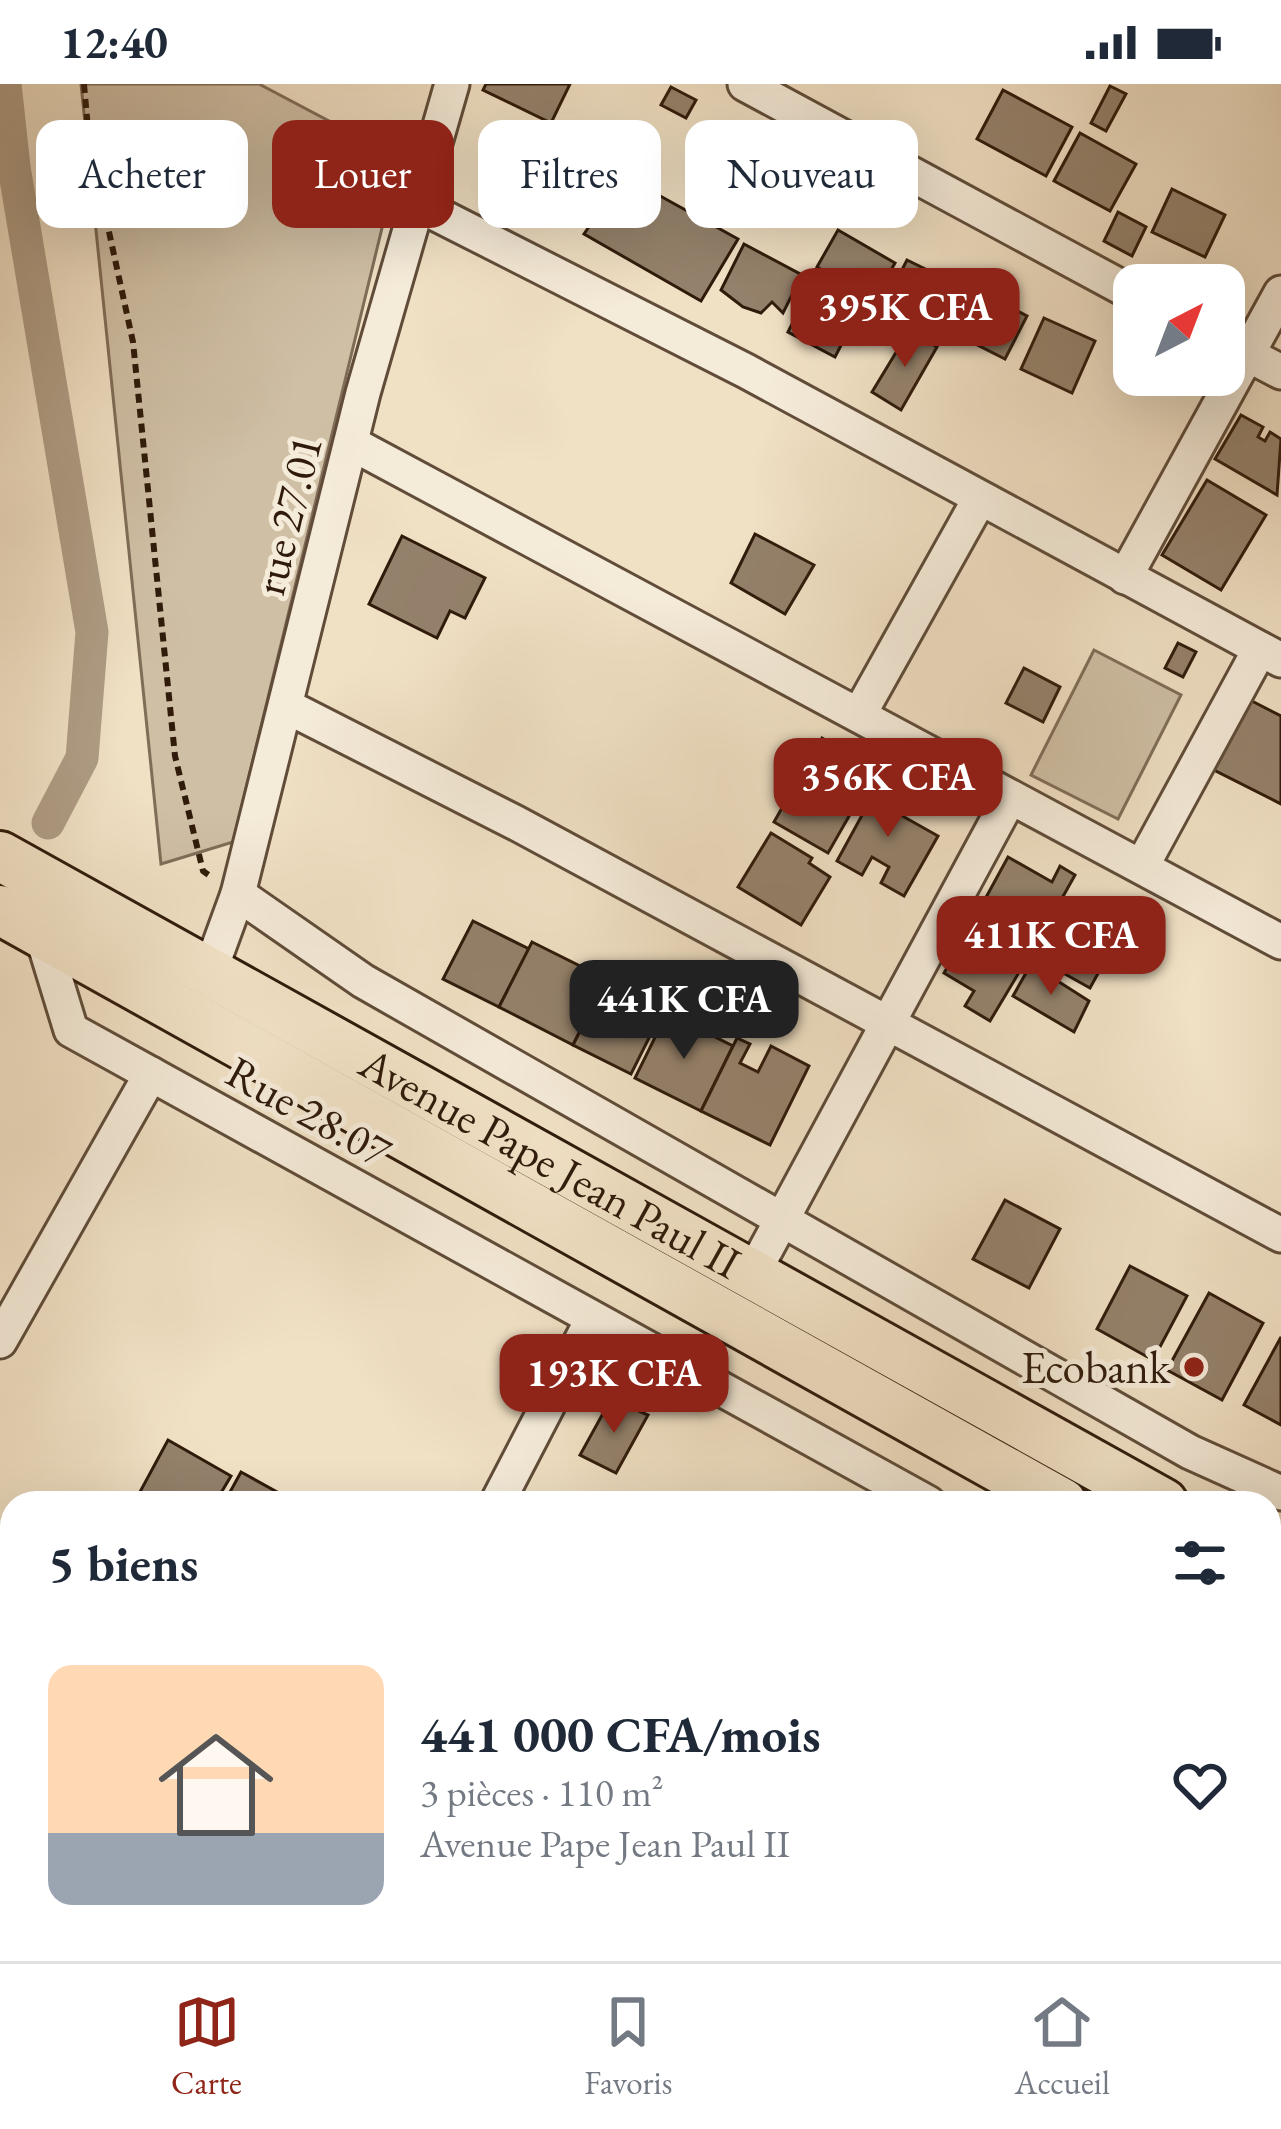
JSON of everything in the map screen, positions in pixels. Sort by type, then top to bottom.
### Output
[{"type":"highway","name":"Avenue Pape Jean Paul II","points":[[0,856],[211,968],[1141,1491]]},
{"type":"highway","name":"Avenue Pape Jean Paul II","points":[[21,921],[1041,1491]]},
{"type":"street","name":"rue 27.01","points":[[441,120],[452,84]]},
{"type":"street","points":[[745,84],[1113,283]]},
{"type":"street","points":[[454,223],[705,350],[1270,655],[1142,866]]},
{"type":"street","name":"rue 27.01","points":[[211,968],[238,894],[409,228]]},
{"type":"street","points":[[1245,336],[1281,293]]},
{"type":"street","points":[[1245,353],[1281,372]]},
{"type":"street","points":[[1125,577],[1212,396]]},
{"type":"street","points":[[351,443],[1281,942]]},
{"type":"street","points":[[860,713],[979,500]]},
{"type":"street","points":[[286,706],[516,823],[1281,1235]]},
{"type":"street","points":[[752,1275],[1010,797]]},
{"type":"street","points":[[238,894],[363,981],[1190,1452],[1277,1491]]},
{"type":"street","name":"Rue 28.07","points":[[21,921],[71,1030],[906,1491]]},
{"type":"street","points":[[0,1341],[151,1074]]},
{"type":"street","points":[[502,1491],[592,1321]]},
{"type":"path","points":[[84,84],[89,140],[133,342],[175,756],[203,871],[238,894]]},
{"type":"shaded area","points":[[81,84],[259,84],[327,120],[272,120],[272,228],[382,228],[233,842],[161,864],[96,228],[248,228],[248,120],[85,120]]},
{"type":"shaded area","points":[[1094,650],[1181,695],[1118,819],[1031,775]]},
{"type":"building","points":[[486,84],[570,84],[552,120],[483,90]]},
{"type":"building","points":[[1110,86],[1126,94],[1106,131],[1091,123]]},
{"type":"building","points":[[671,87],[696,100],[686,118],[661,105]]},
{"type":"building","points":[[1003,90],[1072,127],[1046,176],[977,139]]},
{"type":"building","points":[[1080,133],[1136,164],[1110,211],[1054,181]]},
{"type":"building","points":[[1172,189],[1225,215],[1205,257],[1152,232]]},
{"type":"building","points":[[661,196],[685,210],[685,228],[718,228],[738,239],[701,301],[584,234],[588,228],[661,228]]},
{"type":"building","points":[[1118,212],[1146,227],[1132,256],[1104,241]]},
{"type":"building","points":[[838,230],[895,263],[874,300],[817,267]]},
{"type":"building","points":[[744,244],[802,275],[783,313],[772,302],[761,313],[743,307],[721,290]]},
{"type":"building","points":[[907,260],[966,289],[945,331],[886,301]]},
{"type":"building","points":[[813,282],[861,307],[835,357],[788,332]]},
{"type":"building","points":[[979,291],[1027,316],[1005,359],[956,334]]},
{"type":"building","points":[[1044,318],[1095,341],[1072,393],[1021,369]]},
{"type":"building","points":[[909,331],[937,347],[901,410],[872,392]]},
{"type":"building","points":[[1241,415],[1263,427],[1258,437],[1265,441],[1270,432],[1281,439],[1277,495],[1215,459]]},
{"type":"building","points":[[1207,480],[1266,515],[1221,590],[1162,555]]},
{"type":"building","points":[[755,534],[814,565],[785,614],[731,583]]},
{"type":"building","points":[[402,536],[485,578],[465,618],[450,611],[437,638],[369,604]]},
{"type":"building","points":[[1178,643],[1196,652],[1183,677],[1165,668]]},
{"type":"building","points":[[1024,668],[1060,687],[1043,722],[1006,703]]},
{"type":"building","points":[[1248,699],[1281,716],[1281,804],[1212,769]]},
{"type":"building","points":[[822,738],[876,769],[828,853],[774,822]]},
{"type":"building","points":[[884,775],[904,785],[890,809],[938,836],[904,896],[881,883],[889,867],[872,857],[862,875],[837,861]]},
{"type":"building","points":[[771,833],[812,858],[809,863],[830,877],[801,925],[738,887]]},
{"type":"building","points":[[1008,857],[1052,882],[1060,866],[1075,875],[1056,909],[1046,904],[1021,950],[972,923]]},
{"type":"building","points":[[1079,907],[1119,929],[1130,908],[1140,913],[1129,934],[1122,930],[1090,988],[1047,964]]},
{"type":"building","points":[[473,921],[529,949],[499,1007],[443,979]]},
{"type":"building","points":[[968,932],[1024,964],[990,1021],[965,1006],[974,991],[944,973]]},
{"type":"building","points":[[532,942],[606,979],[573,1045],[499,1007]]},
{"type":"building","points":[[1031,964],[1089,1001],[1074,1032],[1013,996]]},
{"type":"building","points":[[601,990],[658,1020],[631,1074],[573,1045]]},
{"type":"building","points":[[667,1013],[733,1046],[701,1111],[635,1078]]},
{"type":"building","points":[[737,1038],[750,1044],[740,1063],[758,1072],[771,1046],[809,1066],[770,1145],[701,1111]]},
{"type":"building","points":[[1005,1200],[1060,1229],[1029,1288],[973,1259]]},
{"type":"building","points":[[1130,1266],[1187,1296],[1153,1360],[1097,1329]]},
{"type":"building","points":[[1209,1293],[1263,1323],[1222,1400],[1167,1370]]},
{"type":"building","points":[[1281,1337],[1281,1425],[1244,1405]]},
{"type":"building","points":[[611,1399],[648,1415],[616,1473],[580,1455]]},
{"type":"building","points":[[168,1440],[231,1476],[222,1491],[140,1491]]},
{"type":"building","points":[[241,1472],[275,1491],[231,1491]]},
{"type":"waterway","points":[[5,84],[14,167],[92,632],[82,758],[48,823]]},
{"type":"place","name":"Ecobank","points":[[1194,1367]]}]
